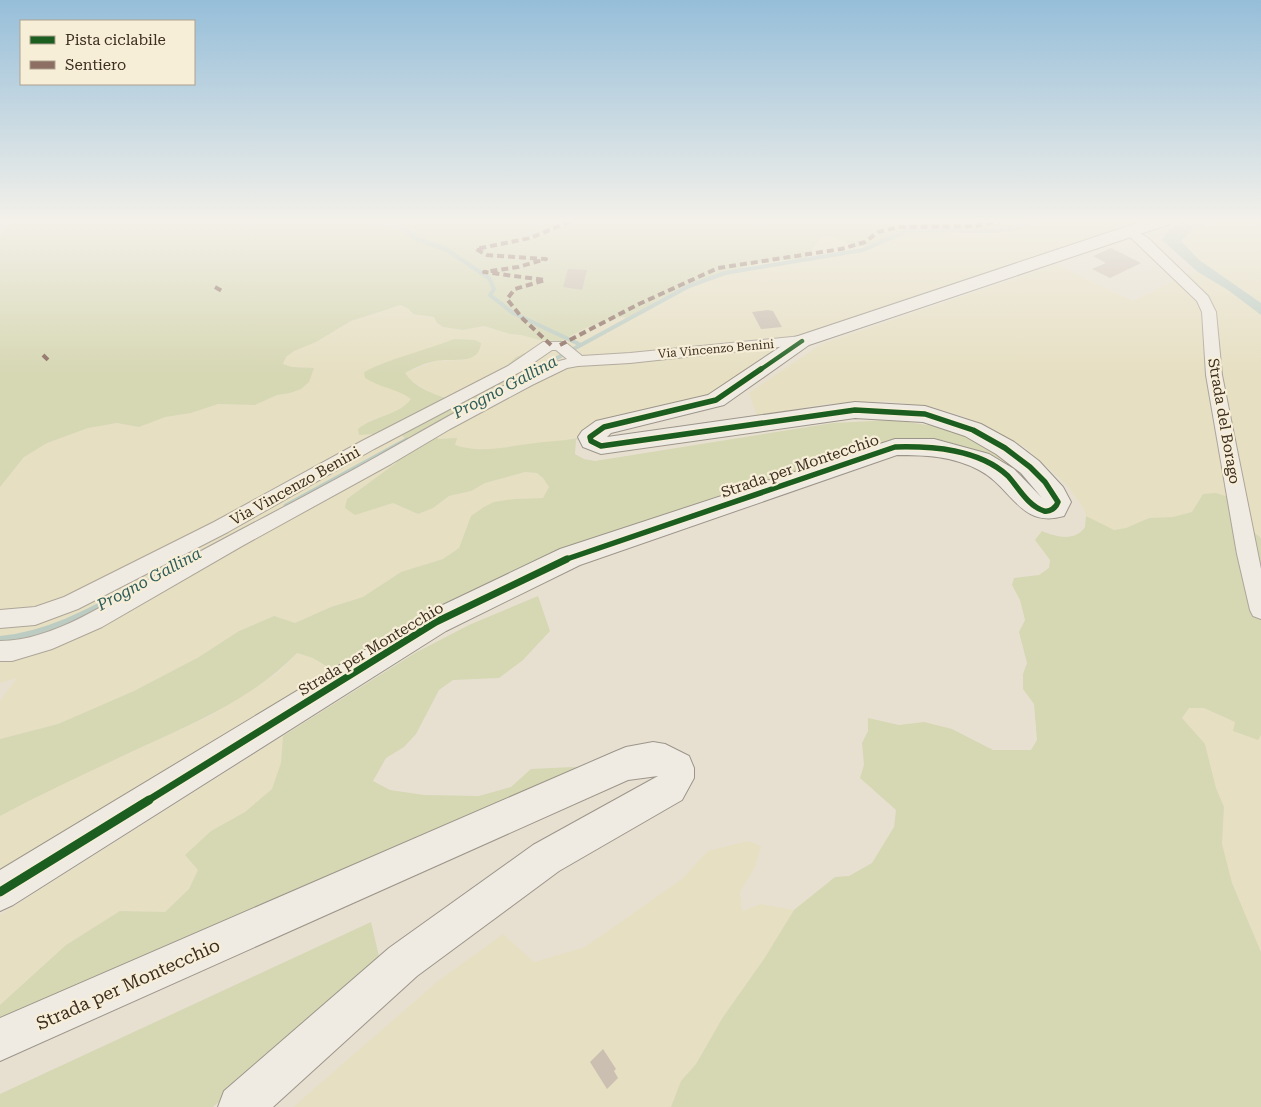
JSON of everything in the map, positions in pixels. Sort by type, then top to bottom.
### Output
[{"type":"street","name":"Via Vincenzo Benini","points":[[0,652],[12,651],[52,640],[94,621],[526,381],[576,359],[630,358],[802,342],[1013,272]]},
{"type":"street","name":"Strada del Borago","points":[[1175,272],[1203,299],[1209,312],[1214,375],[1247,554],[1261,610]]},
{"type":"street","name":"Strada per Montecchio","points":[[0,892],[436,622],[570,557],[895,447],[933,447],[981,460],[1006,475],[1036,507],[1044,511],[1051,511],[1058,506],[1054,494],[1044,482],[1030,467],[1005,448],[972,430],[925,414],[855,410],[602,446],[591,441],[590,437],[604,427],[716,400],[802,342]]},
{"type":"street","name":"Via Vincenzo Benini","points":[[0,619],[35,616],[71,602],[220,527],[368,445],[506,373],[548,346],[560,345],[576,359]]},
{"type":"street","name":"Strada per Montecchio","points":[[0,1040],[626,764],[658,758],[670,761],[677,768],[677,778],[670,788],[546,858],[403,962],[240,1107]]},
{"type":"shaded area","points":[[729,272],[1008,272],[836,329],[720,392],[563,441],[497,449],[465,449],[455,445],[457,438],[439,439],[429,433],[490,390],[508,381],[501,371],[449,399],[431,393],[410,380],[405,373],[435,361],[465,360],[481,343],[475,340],[454,339],[434,348],[377,365],[389,388],[396,389],[412,399],[407,405],[395,412],[368,421],[398,432],[406,439],[396,463],[347,499],[345,508],[356,514],[393,503],[418,514],[433,508],[449,496],[471,491],[485,483],[525,472],[537,473],[543,478],[549,487],[543,498],[514,499],[471,516],[459,548],[443,559],[401,572],[363,597],[331,607],[295,623],[273,616],[239,631],[199,657],[134,691],[58,724],[0,739],[0,701],[17,678],[0,683],[0,487],[24,457],[47,443],[88,428],[117,423],[139,427],[165,417],[191,413],[218,404],[255,405],[277,395],[289,393],[303,367],[292,367],[283,364],[286,357],[351,321],[402,305],[424,316],[434,317],[443,327],[463,330],[484,326],[540,340],[561,341],[586,328],[614,318],[625,317],[628,321],[659,299]]},
{"type":"shaded area","points":[[1034,272],[1073,272],[1133,301],[1184,275],[1198,272],[1228,290],[1261,315],[1261,538],[1203,495],[1192,512],[1174,517],[1149,518],[1126,528],[1114,530],[1086,516],[1084,509],[1068,486],[1025,447],[982,424],[960,415],[931,407],[887,401],[825,404],[757,416],[749,393],[821,344]]},
{"type":"shaded area","points":[[1198,272],[1216,272],[1261,303],[1261,315],[1228,290]]},
{"type":"shaded area","points":[[1216,272],[1261,272],[1261,303]]},
{"type":"shaded area","points":[[297,653],[313,658],[331,669],[0,871],[0,816],[57,786],[210,716],[278,673]]},
{"type":"shaded area","points":[[1189,708],[1204,708],[1235,722],[1233,731],[1258,739],[1261,735],[1261,952],[1232,883],[1222,844],[1224,807],[1216,788],[1205,744],[1182,718]]},
{"type":"shaded area","points":[[283,736],[281,763],[272,789],[245,812],[211,831],[185,855],[198,870],[189,889],[165,912],[120,911],[66,945],[0,1005],[0,915]]},
{"type":"shaded area","points":[[748,841],[761,846],[755,867],[740,892],[742,911],[761,904],[794,910],[764,959],[723,1017],[696,1064],[681,1081],[671,1107],[293,1107],[438,981],[503,934],[534,962],[585,947],[682,879],[708,851]]},
{"type":"green space","points":[[0,272],[731,272],[659,299],[628,321],[624,317],[614,318],[586,328],[561,341],[540,340],[484,326],[463,330],[443,327],[437,323],[434,317],[413,314],[409,309],[401,305],[351,321],[286,357],[283,364],[292,367],[314,368],[309,382],[301,389],[277,395],[255,405],[218,404],[191,413],[165,417],[139,427],[117,423],[88,428],[47,443],[24,457],[0,487]]},
{"type":"green space","points":[[454,339],[475,340],[481,343],[479,350],[470,358],[435,361],[405,373],[419,386],[431,393],[449,399],[463,393],[485,377],[501,371],[516,357],[525,353],[524,365],[519,373],[490,390],[430,433],[439,439],[457,438],[455,445],[465,448],[485,449],[582,437],[576,440],[575,454],[584,459],[595,461],[833,423],[893,420],[961,430],[1012,456],[1016,475],[908,443],[456,599],[399,628],[331,669],[313,658],[297,653],[260,684],[219,710],[0,816],[0,739],[58,724],[134,691],[199,657],[239,631],[274,616],[295,623],[331,607],[363,597],[401,572],[443,559],[459,548],[471,516],[484,507],[494,502],[543,498],[549,487],[543,478],[537,473],[525,472],[485,483],[471,491],[449,496],[433,508],[418,514],[393,503],[355,515],[345,508],[347,499],[396,463],[406,439],[398,432],[359,435],[358,429],[365,424],[400,409],[411,399],[400,392],[365,378],[364,372],[386,362]]},
{"type":"green space","points":[[1216,493],[1232,498],[1240,521],[1261,538],[1261,735],[1258,740],[1233,731],[1235,722],[1204,708],[1189,708],[1182,718],[1205,744],[1216,788],[1224,807],[1222,844],[1232,883],[1261,952],[1261,1107],[671,1107],[681,1081],[696,1064],[723,1017],[764,959],[794,910],[835,877],[849,876],[872,863],[894,827],[896,810],[860,778],[864,765],[862,743],[868,731],[868,718],[899,725],[924,722],[952,729],[993,750],[1031,750],[1037,740],[1034,704],[1023,689],[1023,674],[1027,663],[1019,632],[1025,620],[1020,600],[1012,585],[1014,578],[1039,575],[1049,568],[1050,560],[1035,540],[1042,531],[1065,537],[1076,535],[1085,527],[1086,516],[1114,530],[1126,528],[1149,518],[1173,517],[1192,512],[1203,494]]},
{"type":"green space","points":[[538,596],[550,631],[523,660],[499,678],[453,680],[439,690],[416,734],[404,747],[386,758],[373,781],[390,790],[424,795],[479,796],[511,787],[531,769],[573,767],[601,770],[0,1036],[0,1005],[66,945],[120,911],[165,912],[189,889],[198,870],[185,855],[211,831],[245,812],[272,789],[281,763],[283,736],[415,653],[469,625]]},
{"type":"green space","points":[[371,922],[381,965],[213,1107],[0,1107],[0,1094]]},
{"type":"building","points":[[567,272],[587,272],[582,290],[563,287]]},
{"type":"building","points":[[1097,272],[1123,272],[1110,278]]},
{"type":"building","points":[[773,311],[782,327],[761,329],[752,312]]},
{"type":"building","points":[[603,1049],[616,1069],[614,1071],[618,1078],[607,1089],[590,1062]]},
{"type":"waterway","points":[[479,272],[489,278],[494,289],[490,295],[513,313],[581,345]]},
{"type":"waterway","name":"Progno Gallina","points":[[581,345],[689,286],[733,272]]},
{"type":"waterway","name":"Progno Gallina","points":[[535,370],[581,345]]},
{"type":"waterway","name":"Progno Gallina","points":[[532,372],[538,369]]},
{"type":"waterway","name":"Progno Gallina","points":[[286,506],[407,440]]},
{"type":"waterway","name":"Progno Gallina","points":[[0,639],[37,632],[55,626],[139,585]]},
{"type":"marked path","points":[[486,272],[484,272],[545,280],[515,289],[507,299],[523,319],[551,345]]},
{"type":"marked path","points":[[560,345],[639,304],[710,272]]},
{"type":"marked path","points":[[215,287],[224,292]]},
{"type":"marked path","points":[[43,355],[50,362]]},
{"type":"cycle path","points":[[0,892],[436,622],[570,557],[895,447],[934,447],[971,457],[989,464],[1005,474],[1030,501],[1044,511],[1051,511],[1057,506],[1058,502],[1045,482],[1030,467],[1005,448],[973,430],[925,414],[855,410],[601,446],[591,441],[590,437],[604,427],[716,400],[802,341]]}]
